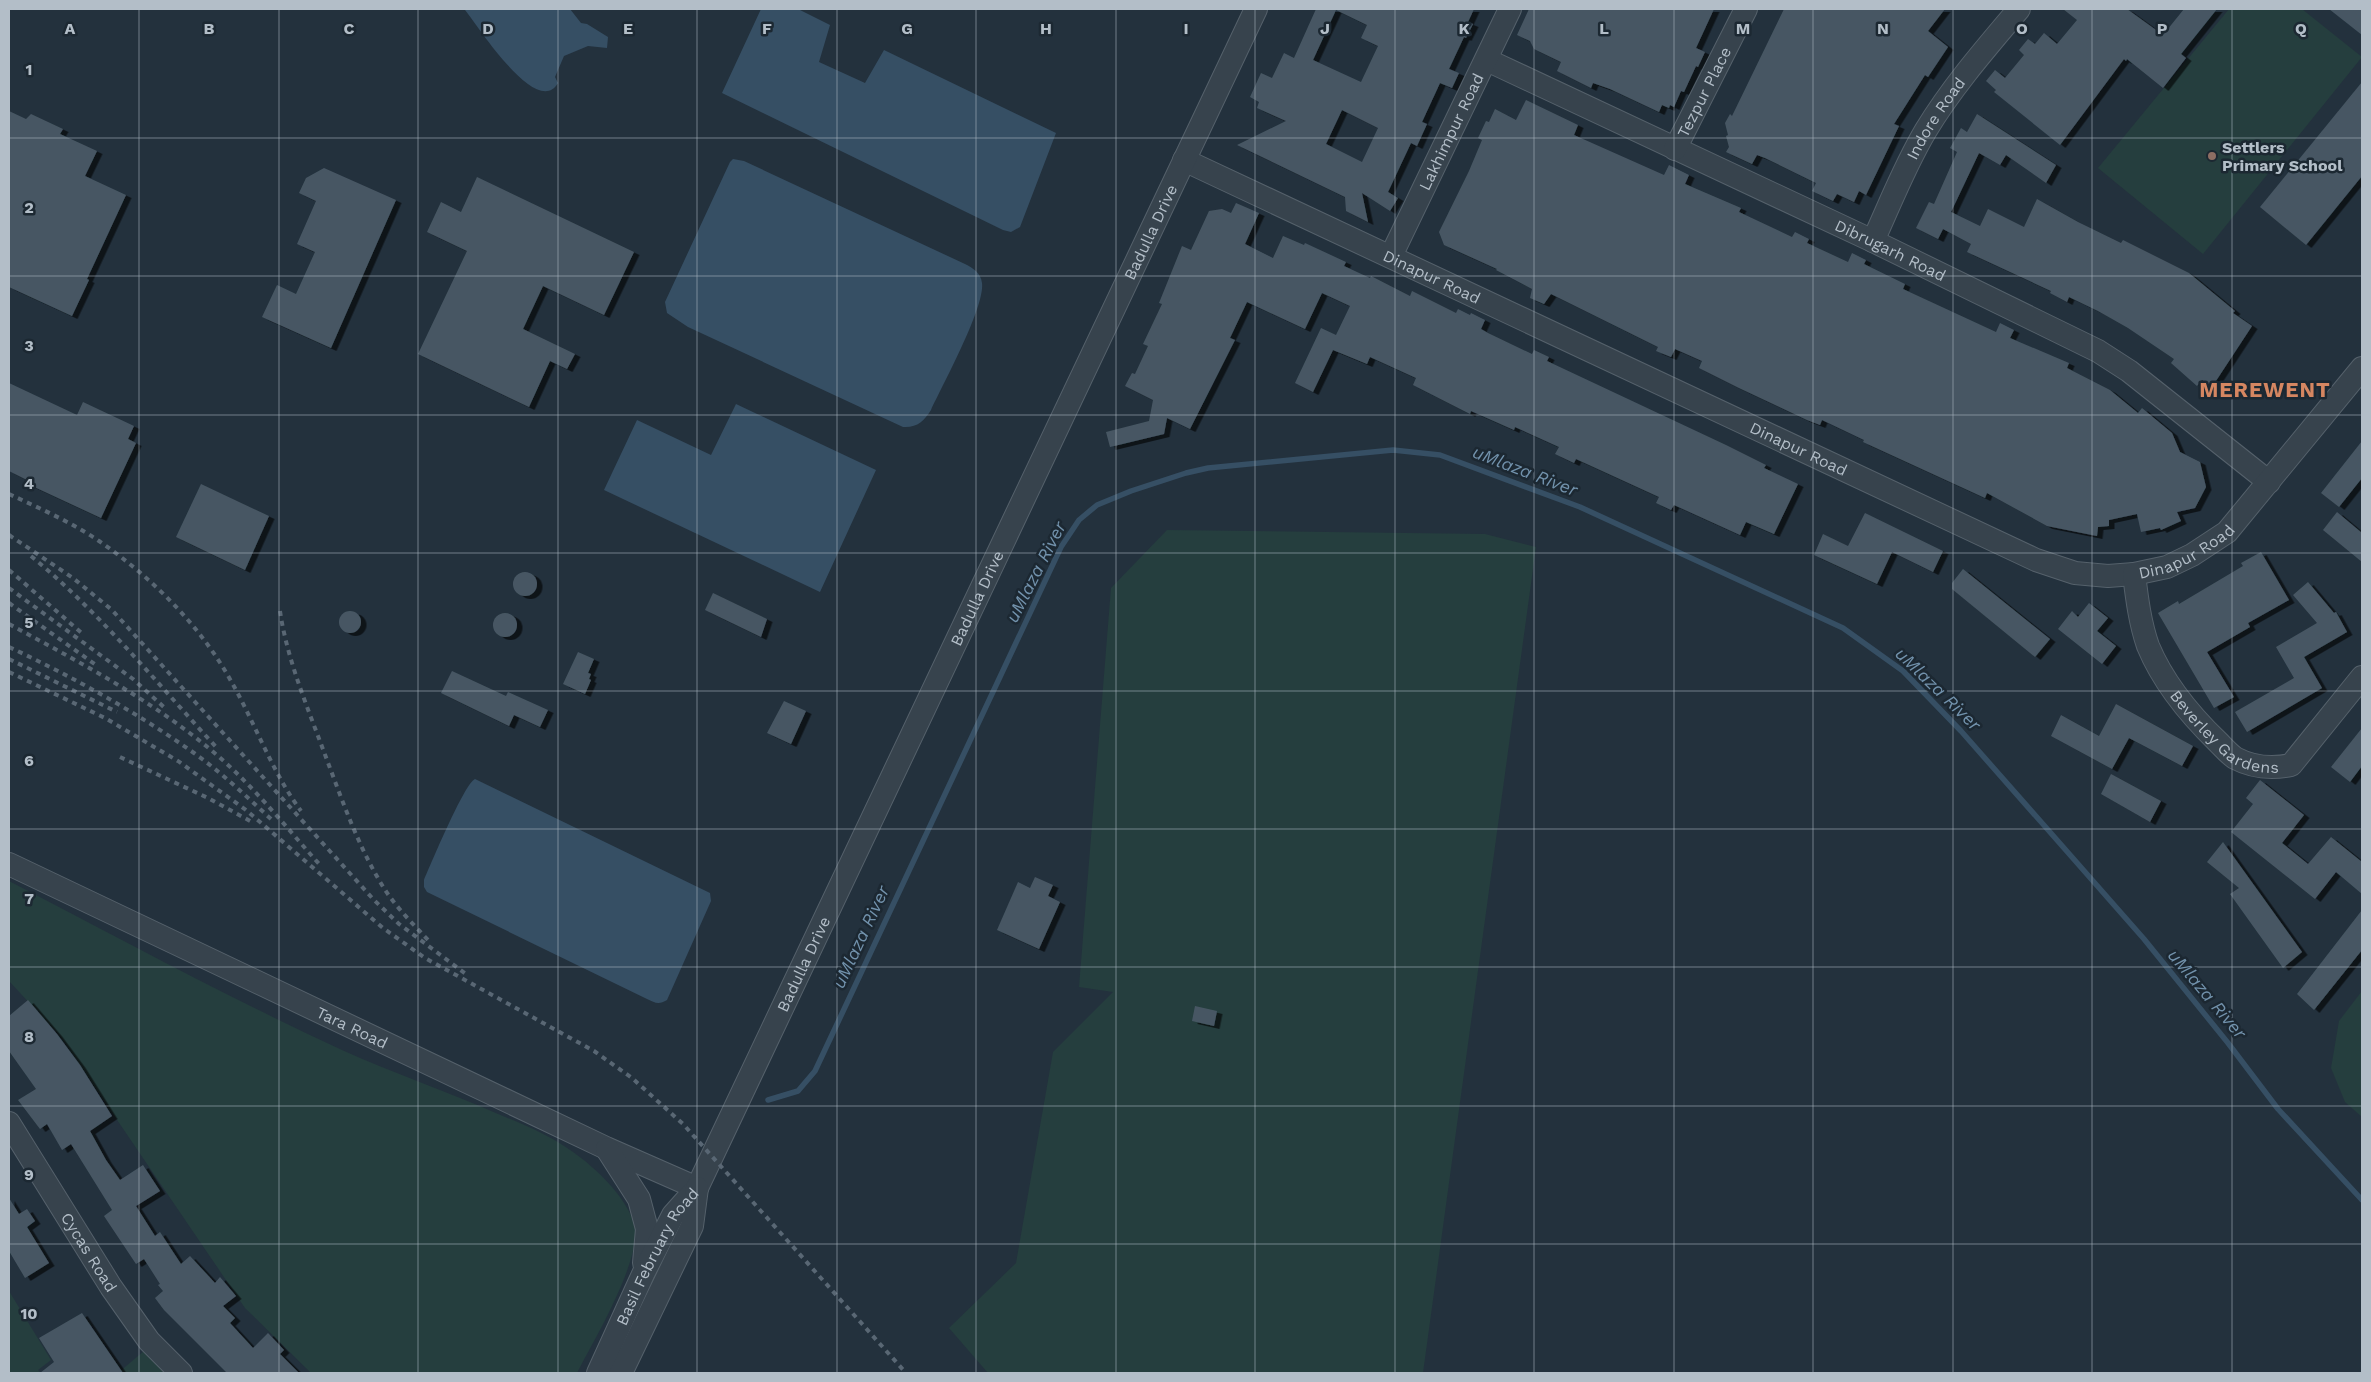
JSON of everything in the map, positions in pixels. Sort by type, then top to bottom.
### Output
[{"type":"street","name":"Badulla Drive","points":[[697,1188],[1256,9]]},
{"type":"street","name":"Lakhimpur Road","points":[[1391,256],[1510,9]]},
{"type":"street","name":"Tezpur Place","points":[[1675,150],[1746,9]]},
{"type":"street","name":"Indore Road","points":[[1873,241],[1905,168],[1925,131],[1952,90],[2018,9]]},
{"type":"street","name":"Dibrugarh Road","points":[[1487,60],[1675,150],[1873,241],[2098,350],[2129,371],[2269,482]]},
{"type":"street","name":"Dinapur Road","points":[[1184,160],[2036,560],[2075,573],[2108,576],[2134,574],[2175,563],[2192,555],[2227,532],[2362,368]]},
{"type":"street","name":"Beverley Gardens","points":[[2134,574],[2139,615],[2148,645],[2160,672],[2194,718],[2234,758],[2265,768],[2291,765],[2362,677]]},
{"type":"street","name":"Tara Road","points":[[9,864],[606,1148],[697,1188]]},
{"type":"street","name":"Cycas Road","points":[[9,1123],[111,1288],[149,1341],[181,1373]]},
{"type":"street","points":[[606,1148],[639,1199],[646,1219],[644,1272]]},
{"type":"street","name":"Basil February Road","points":[[598,1373],[644,1272],[673,1215],[697,1188]]},
{"type":"street","name":"Basil February Road","points":[[621,1373],[692,1226],[697,1188]]},
{"type":"green space","points":[[2229,9],[2302,9],[2362,57],[2203,254],[2098,168]]},
{"type":"green space","points":[[1167,530],[1485,534],[1536,547],[1423,1373],[988,1373],[949,1328],[1016,1263],[1053,1052],[1113,992],[1079,987],[1111,588]]},
{"type":"green space","points":[[9,881],[258,1010],[342,1050],[537,1131],[582,1158],[608,1183],[623,1202],[634,1222],[635,1237],[632,1255],[616,1298],[577,1373],[311,1373],[245,1308],[60,1036],[9,981]]},
{"type":"green space","points":[[2362,991],[2362,1117],[2345,1102],[2331,1068],[2339,1021]]},
{"type":"green space","points":[[9,1291],[51,1360],[38,1370],[41,1373],[9,1373]]},
{"type":"green space","points":[[144,1351],[167,1373],[118,1373]]},
{"type":"water","points":[[570,9],[581,23],[587,24],[608,37],[607,48],[588,46],[564,56],[555,77],[558,83],[549,91],[536,89],[508,66],[465,10]]},
{"type":"water","points":[[761,9],[798,9],[830,25],[819,62],[865,83],[884,50],[1056,133],[1020,227],[1011,232],[1003,230],[722,93]]},
{"type":"water","points":[[733,159],[744,161],[965,264],[974,269],[978,274],[982,283],[981,294],[970,327],[931,410],[920,423],[903,427],[688,327],[667,313],[665,302]]},
{"type":"water","points":[[736,404],[876,470],[820,592],[604,490],[637,420],[711,455]]},
{"type":"water","points":[[475,779],[710,893],[711,901],[667,1000],[659,1003],[652,1002],[427,892],[424,887],[424,880],[440,842],[463,795]]},
{"type":"building","points":[[1316,9],[1474,9],[1468,22],[1473,24],[1466,38],[1464,37],[1449,69],[1459,73],[1452,88],[1440,83],[1422,122],[1427,124],[1417,146],[1411,143],[1388,192],[1398,198],[1390,211],[1362,193],[1368,222],[1346,211],[1345,197],[1237,145],[1286,121],[1257,108],[1259,102],[1250,97],[1261,73],[1272,78],[1284,53],[1294,58]],"holes":[[[1336,10],[1367,25],[1361,38],[1378,46],[1361,82],[1313,60]],[[1342,110],[1378,128],[1362,162],[1326,144]]]},
{"type":"building","points":[[1529,9],[1714,9],[1696,48],[1705,52],[1698,67],[1696,66],[1684,92],[1681,91],[1674,107],[1670,105],[1669,108],[1662,105],[1659,112],[1593,83],[1591,88],[1557,71],[1561,62],[1534,49],[1530,41],[1517,35]]},
{"type":"building","points":[[1784,9],[1945,9],[1928,31],[1948,47],[1928,77],[1925,75],[1894,124],[1899,126],[1866,195],[1859,191],[1854,202],[1837,194],[1833,201],[1812,191],[1816,183],[1765,158],[1757,155],[1752,164],[1726,152],[1729,147],[1725,123],[1730,114],[1732,116]]},
{"type":"building","points":[[2063,9],[2127,9],[2163,35],[2184,9],[2217,9],[2181,54],[2186,58],[2163,88],[2127,59],[2126,61],[2124,59],[2060,145],[1994,92],[1996,90],[1986,81],[1995,70],[2005,78],[2024,55],[2019,50],[2028,39],[2035,44],[2044,33],[2057,44],[2077,20]]},
{"type":"building","points":[[2329,9],[2362,9],[2362,35]]},
{"type":"building","points":[[2362,82],[2362,176],[2306,245],[2260,207]]},
{"type":"building","points":[[1526,100],[1578,125],[1574,135],[1664,175],[1669,165],[1689,175],[1685,184],[1741,208],[1739,212],[1792,237],[1795,232],[1809,239],[1807,243],[1848,262],[1852,253],[1866,260],[1864,264],[1905,284],[1903,289],[1996,332],[2000,323],[2014,330],[2010,338],[2069,363],[2067,368],[2110,390],[2138,413],[2142,408],[2172,433],[2180,452],[2200,462],[2206,487],[2195,508],[2177,512],[2181,521],[2161,530],[2160,528],[2141,532],[2137,514],[2109,520],[2109,526],[2098,527],[2097,536],[2047,526],[1987,493],[1985,498],[1863,442],[1864,440],[1822,420],[1820,425],[1807,420],[1739,388],[1699,368],[1702,361],[1675,349],[1671,357],[1656,351],[1658,347],[1551,294],[1544,304],[1530,298],[1532,289],[1497,269],[1444,245],[1439,232],[1469,171],[1482,140],[1478,138],[1486,121],[1489,122],[1495,109],[1516,120]]},
{"type":"building","points":[[9,111],[26,119],[31,114],[63,129],[60,134],[97,151],[85,176],[126,195],[72,316],[9,287]]},
{"type":"building","points":[[1977,114],[2056,165],[2046,183],[2006,155],[2000,165],[1979,153],[1951,212],[1980,226],[1988,209],[2024,227],[2037,199],[2121,243],[2123,240],[2189,273],[2235,311],[2233,313],[2252,326],[2212,387],[2202,380],[2197,386],[2171,363],[2174,359],[2128,328],[2098,311],[2069,297],[2067,302],[2050,293],[2051,291],[1967,252],[1971,244],[1943,229],[1938,239],[1916,228],[1929,202],[1934,204],[1957,152],[1950,148],[1961,128],[1967,132]]},
{"type":"building","points":[[324,168],[396,200],[331,348],[262,317],[277,285],[296,294],[315,252],[297,244],[316,201],[299,193],[306,178]]},
{"type":"building","points":[[477,177],[634,252],[604,315],[543,286],[523,329],[575,354],[567,369],[550,361],[529,407],[418,354],[467,251],[427,232],[441,202],[461,212]]},
{"type":"building","points":[[1236,203],[1259,213],[1245,244],[1273,258],[1283,236],[1304,245],[1305,243],[1346,262],[1344,266],[1370,278],[1371,276],[1410,296],[1412,291],[1456,313],[1458,309],[1470,315],[1471,313],[1485,320],[1481,329],[1488,333],[1532,354],[1534,350],[1549,357],[1547,361],[1726,445],[1766,465],[1764,468],[1798,484],[1774,534],[1746,522],[1740,535],[1674,505],[1671,510],[1656,503],[1659,497],[1576,459],[1574,463],[1555,454],[1559,447],[1515,427],[1514,430],[1471,411],[1470,414],[1413,385],[1416,378],[1370,357],[1367,364],[1333,350],[1313,392],[1295,383],[1321,328],[1336,335],[1350,306],[1322,293],[1305,329],[1247,302],[1230,338],[1235,340],[1190,429],[1167,418],[1164,434],[1110,447],[1106,432],[1149,421],[1153,400],[1125,386],[1132,373],[1135,374],[1148,346],[1143,344],[1162,304],[1159,303],[1182,246],[1191,250],[1209,211],[1222,209],[1231,213]]},
{"type":"building","points":[[9,383],[77,415],[83,402],[134,426],[128,439],[136,443],[101,518],[30,485],[31,482],[9,471]]},
{"type":"building","points":[[2362,441],[2362,478],[2339,507],[2321,493]]},
{"type":"building","points":[[201,484],[269,516],[245,570],[176,537]]},
{"type":"building","points":[[2337,512],[2362,533],[2362,562],[2323,530]]},
{"type":"building","points":[[1865,513],[1943,551],[1933,572],[1892,552],[1877,584],[1814,555],[1823,534],[1848,546]]},
{"type":"building","points":[[2261,552],[2289,600],[2248,623],[2250,627],[2207,652],[2234,697],[2214,708],[2158,613],[2178,601],[2179,604],[2243,566],[2241,563]]},
{"type":"building","points":[[1963,569],[2050,639],[2035,657],[1952,589],[1952,583]]},
{"type":"building","points":[[525,572],[533,576],[537,584],[533,592],[525,596],[517,592],[513,584],[517,576]]},
{"type":"building","points":[[2308,582],[2334,613],[2336,612],[2347,632],[2304,657],[2322,688],[2247,732],[2235,712],[2294,678],[2276,647],[2317,623],[2293,595]]},
{"type":"building","points":[[713,593],[767,619],[761,637],[705,610]]},
{"type":"building","points":[[2089,603],[2108,618],[2097,631],[2116,646],[2102,664],[2058,629],[2072,611],[2078,617]]},
{"type":"building","points":[[346,611],[354,611],[361,618],[361,626],[354,633],[346,633],[339,626],[339,618]]},
{"type":"building","points":[[505,613],[514,616],[517,625],[514,634],[505,637],[496,634],[493,625],[496,616]]},
{"type":"building","points":[[578,652],[594,659],[588,673],[591,674],[589,679],[591,680],[585,694],[563,684]]},
{"type":"building","points":[[452,671],[506,696],[508,692],[548,710],[540,727],[514,715],[509,726],[441,693]]},
{"type":"building","points":[[784,701],[806,711],[791,744],[767,733]]},
{"type":"building","points":[[2116,704],[2193,746],[2182,766],[2129,738],[2112,769],[2051,736],[2061,715],[2099,736]]},
{"type":"building","points":[[2362,728],[2362,766],[2350,782],[2331,767]]},
{"type":"building","points":[[2111,774],[2161,801],[2150,822],[2101,794]]},
{"type":"building","points":[[2260,780],[2304,815],[2282,843],[2308,864],[2331,837],[2362,862],[2362,894],[2336,872],[2315,899],[2231,832],[2253,804],[2246,798]]},
{"type":"building","points":[[2223,842],[2302,952],[2283,968],[2230,894],[2239,888],[2207,862]]},
{"type":"building","points":[[1035,877],[1053,885],[1048,896],[1060,902],[1039,949],[997,930],[1018,882],[1030,888]]},
{"type":"building","points":[[2362,910],[2362,950],[2314,1010],[2297,994]]},
{"type":"building","points":[[28,1000],[80,1065],[112,1116],[90,1131],[106,1160],[120,1180],[143,1165],[160,1191],[136,1206],[155,1236],[160,1232],[181,1264],[190,1256],[215,1283],[220,1277],[236,1296],[223,1306],[235,1318],[230,1323],[253,1348],[268,1333],[284,1350],[280,1354],[299,1373],[227,1373],[164,1310],[155,1298],[163,1291],[158,1285],[160,1284],[144,1259],[136,1264],[104,1216],[112,1210],[71,1144],[62,1150],[47,1124],[40,1129],[18,1100],[36,1089],[9,1051],[9,1016]]},
{"type":"building","points":[[1195,1006],[1217,1011],[1214,1026],[1192,1021]]},
{"type":"building","points":[[9,1198],[19,1214],[27,1209],[35,1221],[27,1227],[49,1263],[25,1278],[9,1251]]},
{"type":"building","points":[[82,1313],[123,1373],[40,1373],[54,1362],[39,1338]]},
{"type":"waterway","name":"uMlaza River","points":[[768,1100],[798,1091],[815,1071],[1061,547],[1079,520],[1097,505],[1131,491],[1186,473],[1208,468],[1393,450],[1440,455],[1580,507],[1843,628],[1903,671],[1961,731],[2144,939],[2228,1043],[2278,1109],[2362,1200]]},
{"type":"railway","points":[[9,494],[66,521],[99,541],[137,570],[173,604],[219,660],[240,697],[272,764],[301,811]]},
{"type":"railway","points":[[9,535],[73,578],[112,610],[374,900],[399,924],[466,974]]},
{"type":"railway","points":[[31,556],[104,624],[217,748]]},
{"type":"railway","points":[[9,570],[84,635]]},
{"type":"railway","points":[[9,588],[133,679],[166,709]]},
{"type":"railway","points":[[9,603],[96,665]]},
{"type":"railway","points":[[280,611],[287,647],[298,682],[357,837],[387,892],[428,940]]},
{"type":"railway","points":[[9,624],[113,682],[164,714],[188,732],[240,777],[320,865]]},
{"type":"railway","points":[[9,647],[57,670],[150,723],[194,753],[234,785],[272,820]]},
{"type":"railway","points":[[9,659],[117,712]]},
{"type":"railway","points":[[9,672],[105,718],[178,761],[246,810],[383,928],[425,958],[594,1051],[632,1078],[683,1124],[906,1373]]},
{"type":"railway","points":[[120,757],[208,798],[252,822]]},
{"type":"place","name":"Settlers Primary School","points":[[2212,156]]},
{"type":"district","name":"MEREWENT","points":[[2265,390]]}]
